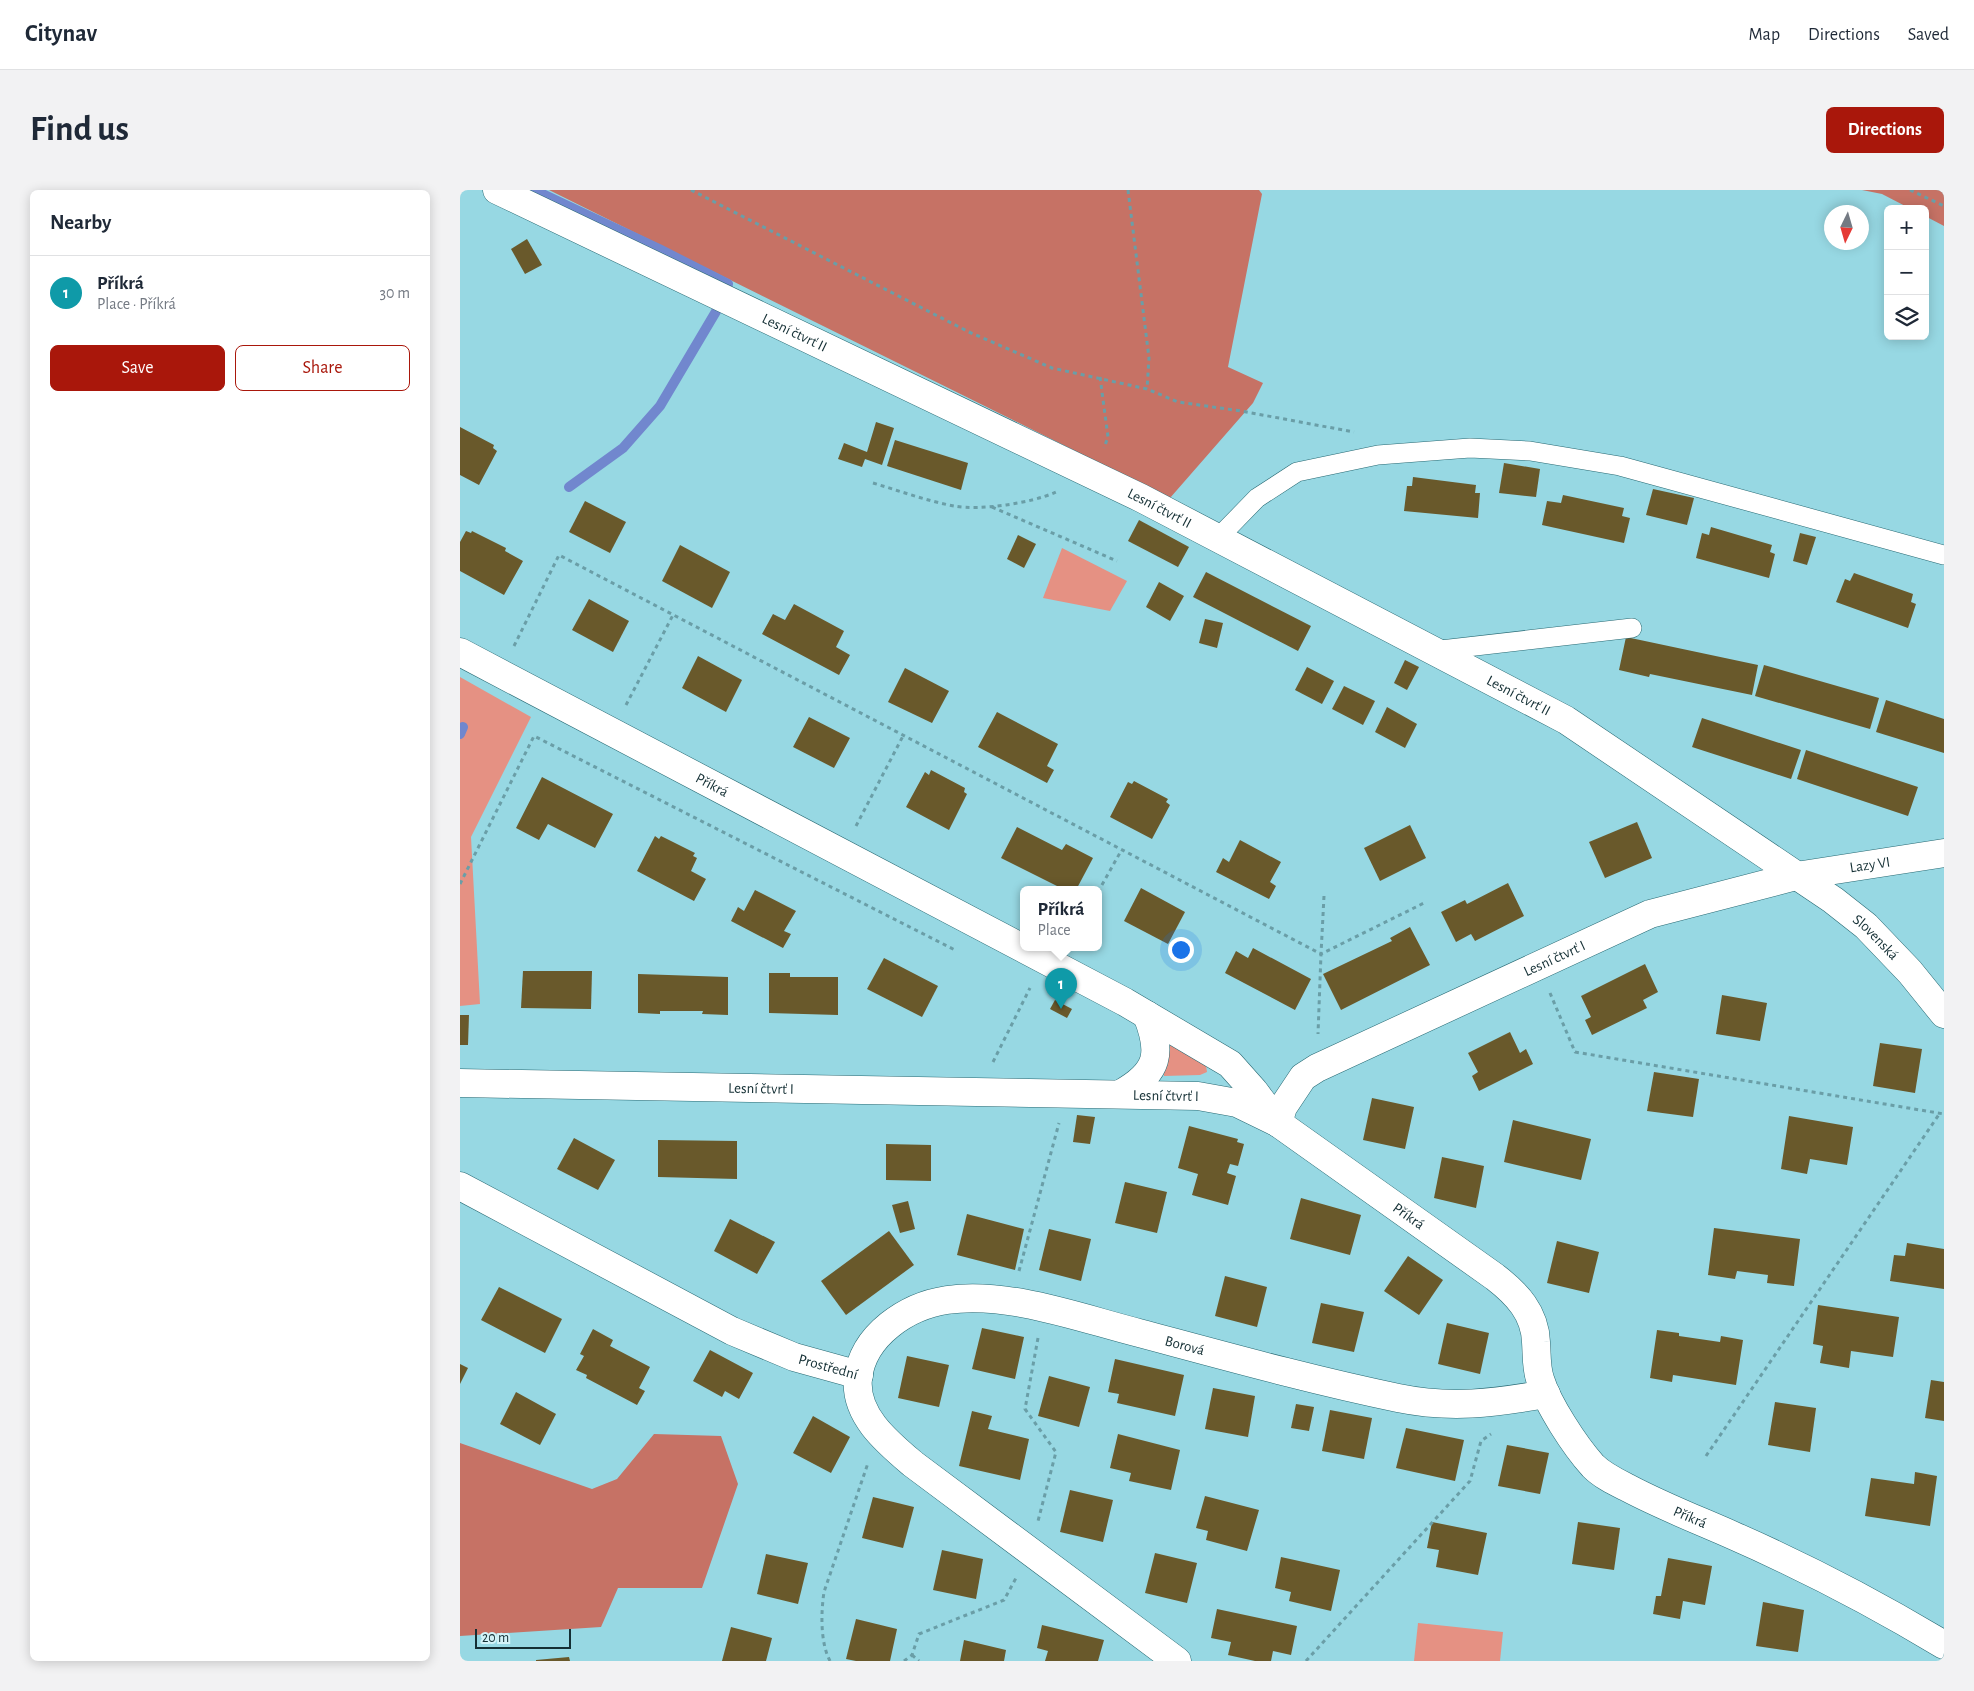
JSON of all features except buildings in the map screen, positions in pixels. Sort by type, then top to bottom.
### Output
[{"type":"street","name":"Lesní čtvrť II","points":[[497,190],[1095,476],[1218,538],[1566,720],[1796,876]]},
{"type":"street","name":"Příkrá","points":[[460,652],[1020,948]]},
{"type":"street","name":"Lazy VI","points":[[1796,876],[1944,853]]},
{"type":"street","name":"Slovenská","points":[[1796,876],[1834,900],[1866,926],[1910,972],[1944,1014]]},
{"type":"street","name":"Lesní čtvrť I","points":[[460,1083],[1122,1093],[1198,1096],[1237,1103],[1278,1123],[1283,1107],[1302,1077],[1317,1068],[1650,914],[1796,876]]},
{"type":"street","name":"Příkrá","points":[[1026,951],[1147,1015],[1230,1064],[1254,1091],[1278,1123],[1508,1287],[1528,1312],[1534,1326],[1536,1366],[1546,1394],[1565,1429],[1588,1460],[1608,1478],[1826,1580],[1906,1622],[1944,1645]]},
{"type":"street","points":[[1122,1093],[1138,1084],[1150,1070],[1156,1052],[1154,1034],[1147,1015]]},
{"type":"street","name":"Prostřední","points":[[460,1186],[732,1331],[794,1357],[858,1375],[860,1401],[865,1413],[895,1449],[1178,1661]]},
{"type":"street","name":"Borová","points":[[858,1375],[869,1347],[890,1324],[907,1313],[925,1305],[948,1300],[1011,1300],[1220,1355],[1400,1398],[1447,1404],[1474,1405],[1546,1394]]},
{"type":"lane","points":[[1218,538],[1257,498],[1297,472],[1378,455],[1470,448],[1530,451],[1620,466],[1944,554]]},
{"type":"lane","points":[[1432,651],[1632,628]]},
{"type":"path","points":[[691,190],[969,332],[1052,368],[1100,377],[1147,389],[1178,402],[1241,411],[1363,434]]},
{"type":"path","points":[[1128,190],[1149,358],[1147,389]]},
{"type":"path","points":[[1910,190],[1944,206]]},
{"type":"path","points":[[873,483],[956,506],[991,507],[1046,497],[1095,476],[1108,437],[1100,377]]},
{"type":"path","points":[[991,507],[1117,561]]},
{"type":"path","points":[[512,650],[559,555],[1321,954]]},
{"type":"path","points":[[623,711],[674,615]]},
{"type":"path","points":[[460,884],[534,736],[960,952]]},
{"type":"path","points":[[855,829],[903,736]]},
{"type":"path","points":[[1101,886],[1121,850]]},
{"type":"path","points":[[1318,1024],[1324,896]]},
{"type":"path","points":[[1321,954],[1424,903]]},
{"type":"path","points":[[978,1091],[1031,988],[1022,984]]},
{"type":"path","points":[[1550,993],[1575,1052],[1942,1113],[1706,1456]]},
{"type":"path","points":[[1011,1300],[1061,1118]]},
{"type":"path","points":[[904,1661],[912,1655],[919,1634],[1004,1600],[1030,1552],[1056,1452],[1025,1408],[1043,1308]]},
{"type":"path","points":[[1306,1661],[1470,1481],[1481,1441],[1498,1429]]},
{"type":"path","points":[[830,1661],[826,1654],[821,1612],[824,1592],[879,1432]]},
{"type":"path","points":[[912,1655],[919,1661]]},
{"type":"shaded area","points":[[549,190],[1259,190],[1262,194],[1228,367],[1263,383],[1253,403],[1170,498]]},
{"type":"shaded area","points":[[1862,190],[1944,190],[1944,226],[1929,218],[1929,205],[1903,205],[1882,194]]},
{"type":"shaded area","points":[[1062,548],[1127,581],[1110,611],[1043,598]]},
{"type":"shaded area","points":[[460,677],[531,717],[471,837],[480,1004],[460,1006]]},
{"type":"shaded area","points":[[1170,1045],[1206,1065],[1207,1072],[1200,1075],[1164,1076],[1163,1065]]},
{"type":"shaded area","points":[[654,1434],[721,1436],[738,1484],[702,1588],[618,1588],[601,1627],[460,1636],[460,1443],[592,1489],[617,1479]]},
{"type":"shaded area","points":[[1418,1623],[1503,1632],[1500,1661],[1414,1661]]},
{"type":"waterway","points":[[534,190],[728,284],[724,298],[660,406],[623,448],[569,487]]},
{"type":"waterway","points":[[460,734],[463,727]]},
{"type":"place","name":"Příkrá","points":[[1061,1009]]}]
